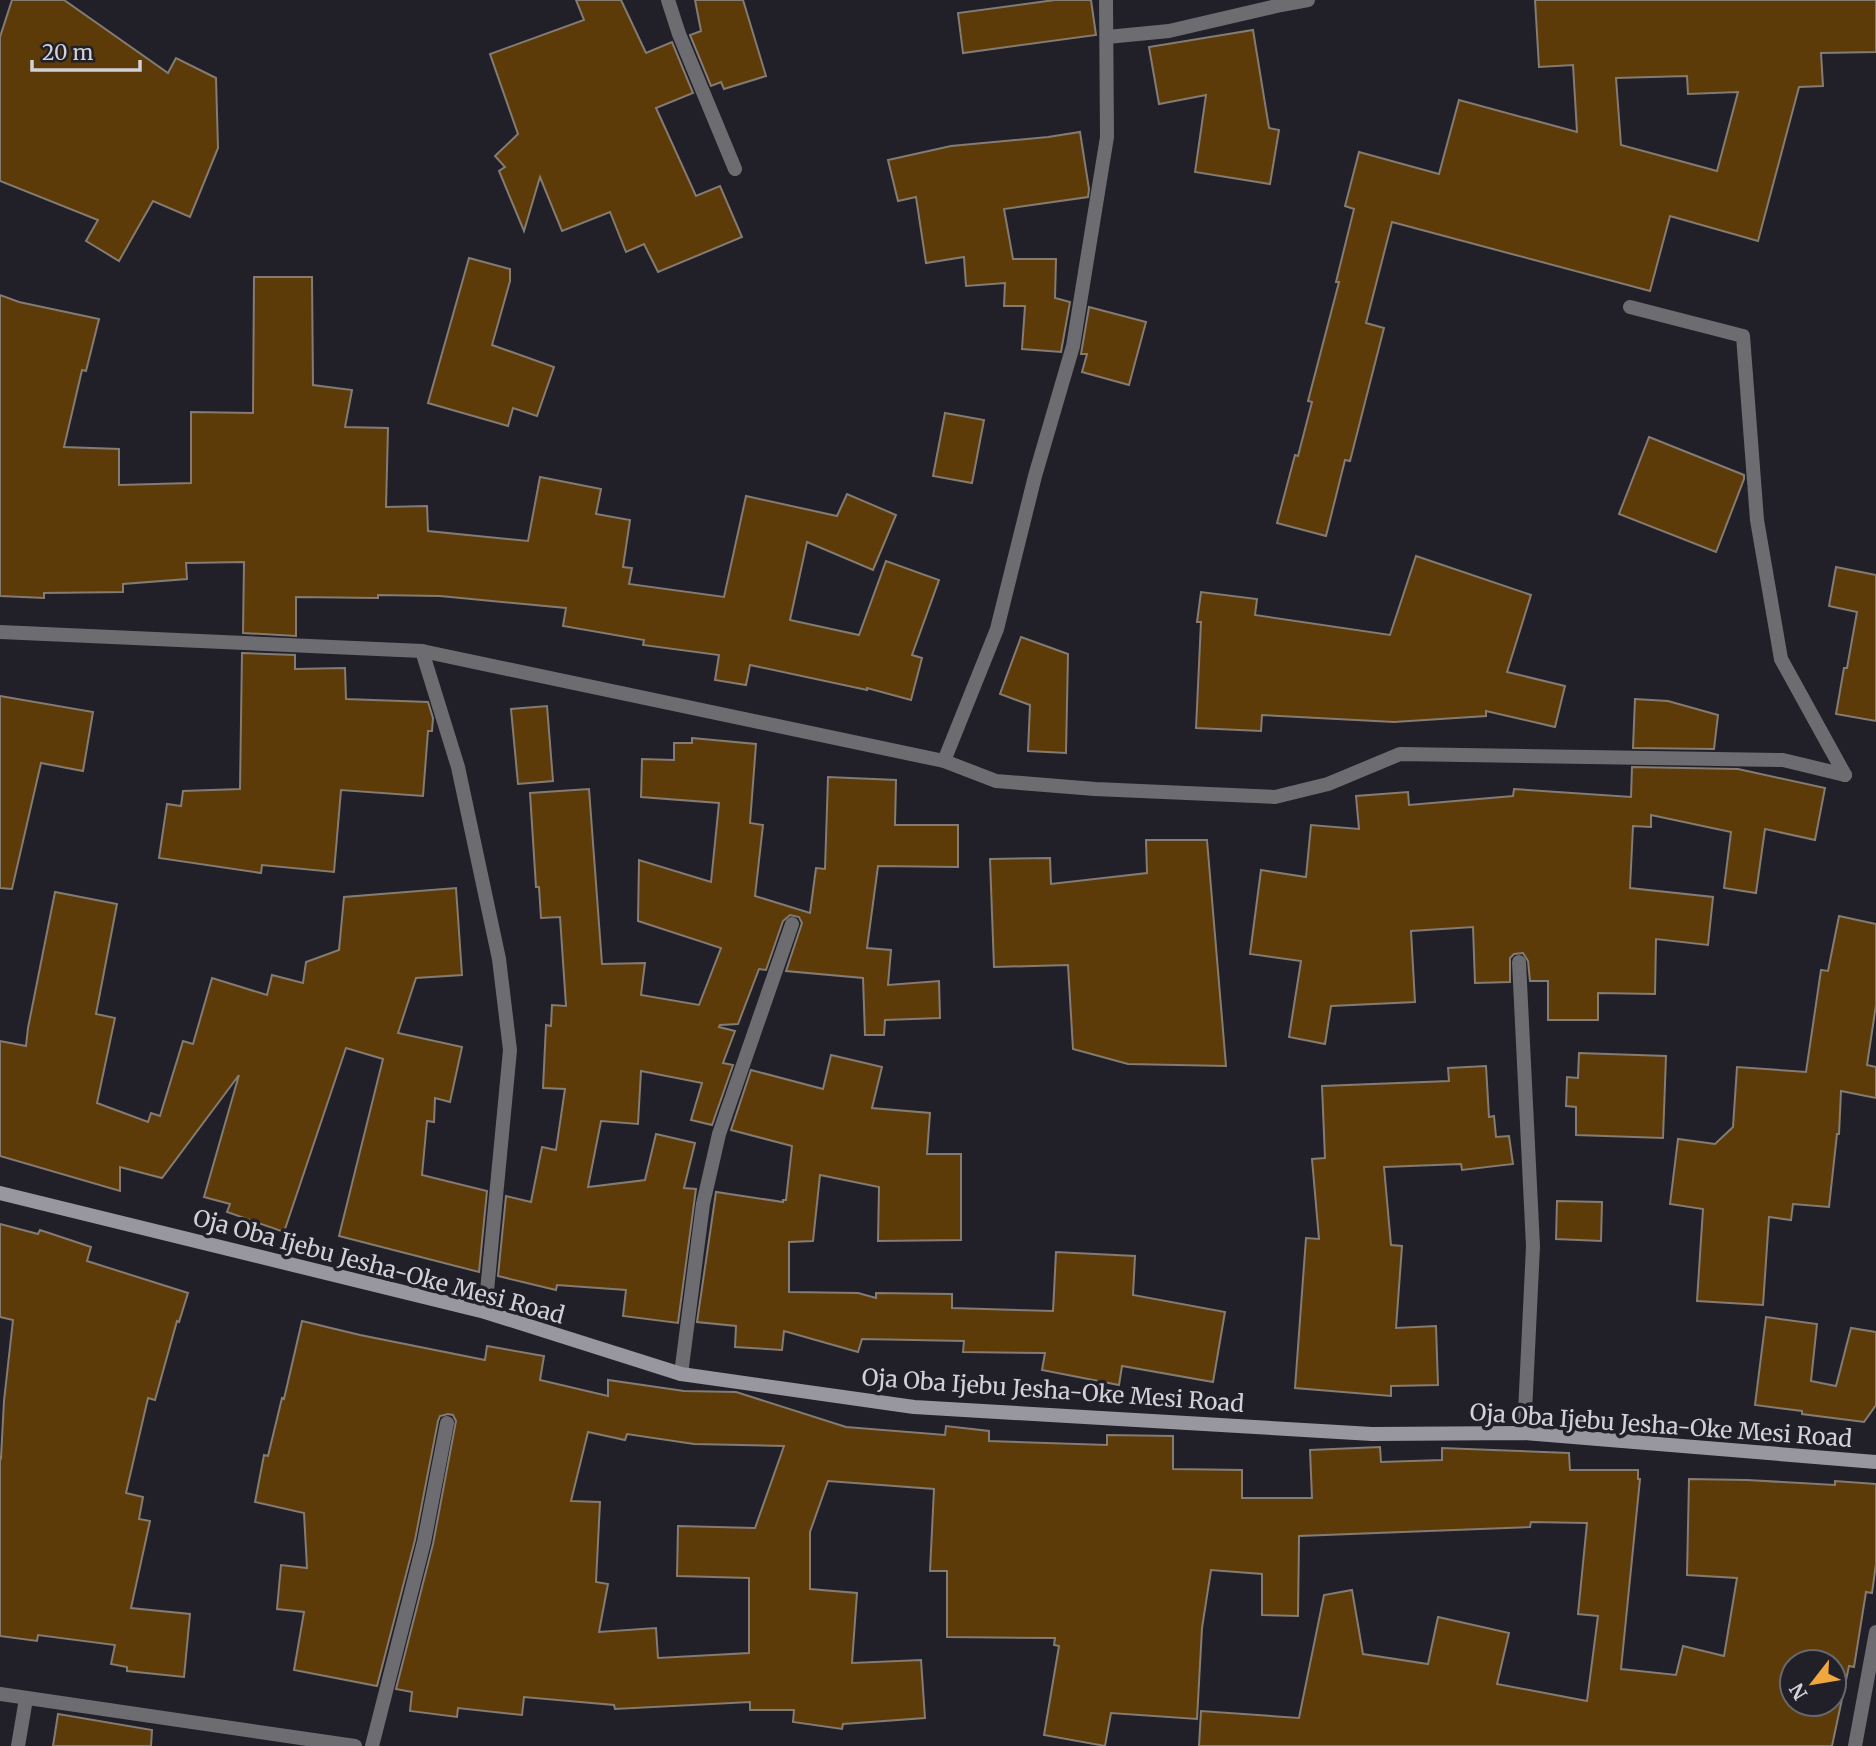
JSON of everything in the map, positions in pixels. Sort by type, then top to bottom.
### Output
[{"type":"main road","name":"Oja Oba Ijebu Jesha-Oke Mesi Road","points":[[0,1192],[485,1312],[681,1374],[914,1407],[1372,1434],[1524,1433],[1876,1462]]},
{"type":"street","points":[[668,0],[679,34],[735,169]]},
{"type":"street","points":[[944,761],[997,629],[1035,476],[1073,346],[1107,137],[1106,0]]},
{"type":"street","points":[[1107,37],[1169,31],[1308,0]]},
{"type":"street","points":[[0,632],[422,651],[944,761],[996,781],[1094,789],[1275,797],[1328,784],[1400,754],[1783,760],[1845,775],[1781,659],[1757,520],[1743,336],[1630,307]]},
{"type":"street","points":[[422,651],[458,766],[499,959],[510,1050],[485,1312]]},
{"type":"street","points":[[681,1374],[703,1204],[719,1133],[793,924]]},
{"type":"street","points":[[1519,962],[1533,1247],[1524,1433]]},
{"type":"street","points":[[372,1746],[424,1542],[446,1423]]},
{"type":"street","points":[[1855,1746],[1876,1632]]},
{"type":"street","points":[[0,1694],[355,1746]]},
{"type":"street","points":[[18,1746],[26,1699]]},
{"type":"building","points":[[12,0],[64,0],[168,73],[176,58],[216,78],[218,148],[190,217],[153,201],[119,261],[86,241],[98,220],[0,181],[0,37]]},
{"type":"building","points":[[576,0],[621,0],[646,53],[672,42],[693,93],[656,108],[696,196],[720,186],[742,237],[658,272],[644,244],[626,252],[610,212],[562,231],[540,177],[524,231],[499,171],[505,167],[495,156],[518,134],[490,54],[584,20]]},
{"type":"building","points":[[695,0],[743,0],[766,76],[724,89],[721,82],[711,86],[690,35],[701,31]]},
{"type":"building","points":[[1055,0],[1091,0],[1096,35],[963,53],[958,13]]},
{"type":"building","points":[[1535,0],[1876,0],[1876,52],[1821,53],[1823,86],[1799,87],[1758,241],[1670,216],[1650,291],[1392,222],[1366,323],[1384,328],[1350,461],[1345,460],[1326,536],[1277,523],[1312,402],[1308,401],[1339,282],[1336,282],[1354,209],[1345,206],[1359,152],[1439,174],[1459,100],[1577,132],[1573,65],[1539,67]],"holes":[[[1687,76],[1688,94],[1738,92],[1717,171],[1621,145],[1616,78]]]},
{"type":"building","points":[[1253,30],[1269,128],[1279,130],[1270,184],[1195,172],[1206,95],[1159,104],[1149,47]]},
{"type":"building","points":[[1080,132],[1088,197],[1004,209],[1013,259],[1056,259],[1055,298],[1070,302],[1061,352],[1022,349],[1025,306],[1004,306],[1005,283],[966,286],[964,257],[926,263],[916,197],[898,201],[888,160],[951,146]]},
{"type":"building","points":[[469,258],[510,269],[510,281],[492,345],[554,367],[537,416],[513,408],[508,426],[428,403]]},
{"type":"building","points":[[254,277],[312,277],[313,385],[352,390],[345,427],[388,428],[386,507],[427,506],[428,531],[528,541],[540,477],[601,489],[596,514],[630,520],[623,567],[632,568],[629,584],[724,597],[746,496],[837,516],[847,494],[896,515],[873,570],[807,542],[790,620],[859,635],[886,561],[939,580],[912,655],[922,658],[911,700],[867,688],[750,665],[746,685],[715,680],[719,655],[643,645],[644,640],[563,626],[566,608],[440,596],[296,597],[296,636],[243,633],[244,562],[186,563],[187,579],[123,584],[123,592],[44,593],[44,598],[0,596],[0,295],[19,302],[99,319],[86,371],[82,370],[64,447],[119,449],[119,485],[191,483],[191,412],[253,413]]},
{"type":"building","points":[[1089,307],[1146,322],[1129,385],[1082,372],[1087,354],[1081,354]]},
{"type":"building","points":[[945,413],[984,420],[972,483],[933,476]]},
{"type":"building","points":[[1649,437],[1744,475],[1716,552],[1619,514]]},
{"type":"building","points":[[1416,556],[1531,595],[1507,672],[1565,686],[1555,727],[1486,711],[1486,716],[1394,722],[1262,715],[1261,731],[1196,728],[1201,622],[1197,622],[1201,592],[1257,599],[1255,615],[1390,635]]},
{"type":"building","points":[[1836,567],[1876,575],[1876,721],[1836,714],[1857,612],[1829,606]]},
{"type":"building","points":[[1021,637],[1068,654],[1066,753],[1028,751],[1030,705],[1000,694]]},
{"type":"building","points":[[242,653],[295,655],[295,669],[345,668],[346,699],[428,702],[433,718],[432,731],[428,731],[423,796],[341,790],[334,872],[262,865],[261,873],[159,858],[167,804],[181,806],[183,791],[240,789]]},
{"type":"building","points":[[0,696],[93,712],[83,771],[41,763],[12,889],[0,888]]},
{"type":"building","points":[[1635,699],[1668,701],[1718,715],[1714,749],[1633,748]]},
{"type":"building","points":[[547,706],[553,781],[518,784],[511,709]]},
{"type":"building","points":[[692,738],[756,744],[750,823],[763,825],[755,896],[810,913],[816,868],[825,869],[828,777],[896,780],[895,825],[958,825],[958,867],[878,866],[867,948],[891,950],[888,985],[939,981],[940,1018],[885,1020],[884,1035],[865,1035],[863,978],[786,971],[802,923],[799,917],[790,915],[783,921],[766,970],[759,969],[738,1024],[719,1027],[735,1031],[723,1063],[733,1065],[712,1125],[691,1120],[702,1083],[641,1071],[638,1124],[601,1121],[588,1187],[645,1180],[656,1134],[695,1143],[684,1188],[696,1189],[678,1323],[623,1316],[626,1290],[557,1285],[556,1290],[498,1276],[506,1196],[531,1202],[542,1147],[556,1150],[565,1089],[543,1088],[546,1025],[551,1026],[552,1005],[566,1006],[560,917],[541,918],[539,887],[536,887],[530,793],[589,789],[602,964],[645,963],[641,995],[699,1005],[721,948],[638,921],[639,860],[711,882],[719,803],[641,797],[642,759],[674,760],[674,743],[692,743]]},
{"type":"building","points":[[1632,767],[1738,769],[1825,788],[1815,840],[1765,829],[1756,893],[1724,888],[1731,832],[1651,815],[1651,827],[1633,826],[1630,888],[1713,897],[1708,945],[1656,939],[1655,994],[1598,993],[1598,1020],[1548,1020],[1548,981],[1530,981],[1528,961],[1523,953],[1514,954],[1510,958],[1510,982],[1475,983],[1473,927],[1411,931],[1415,1002],[1331,1006],[1325,1044],[1289,1037],[1301,961],[1250,954],[1261,870],[1306,877],[1311,825],[1359,829],[1356,796],[1408,792],[1409,805],[1513,796],[1514,789],[1631,797]]},
{"type":"building","points":[[1146,840],[1207,840],[1226,1066],[1128,1064],[1073,1049],[1068,965],[994,967],[990,859],[1050,858],[1051,884],[1147,873]]},
{"type":"building","points":[[456,888],[462,975],[416,978],[398,1033],[462,1047],[450,1102],[435,1098],[434,1122],[427,1121],[422,1175],[487,1191],[479,1272],[339,1236],[383,1059],[346,1048],[284,1232],[227,1212],[230,1204],[204,1197],[239,1075],[162,1178],[120,1167],[120,1191],[0,1156],[0,1041],[26,1046],[55,892],[117,904],[96,1014],[115,1018],[97,1103],[148,1122],[151,1113],[160,1116],[183,1041],[193,1044],[212,978],[267,995],[272,975],[303,983],[306,962],[339,950],[344,897]]},
{"type":"building","points":[[1839,916],[1876,924],[1876,1005],[1867,1065],[1876,1067],[1876,1098],[1841,1091],[1839,1134],[1829,1207],[1793,1204],[1791,1220],[1769,1217],[1763,1305],[1697,1301],[1703,1209],[1670,1204],[1678,1139],[1715,1144],[1733,1127],[1737,1067],[1806,1072],[1821,970],[1828,971]]},
{"type":"building","points":[[1579,1053],[1666,1056],[1663,1138],[1576,1135],[1576,1107],[1566,1106],[1567,1077],[1578,1078]]},
{"type":"building","points":[[831,1055],[882,1067],[872,1108],[930,1113],[927,1154],[961,1154],[961,1240],[878,1241],[879,1187],[820,1175],[813,1241],[789,1242],[789,1292],[858,1293],[876,1298],[876,1293],[952,1294],[952,1308],[1053,1311],[1056,1252],[1135,1256],[1133,1295],[1225,1312],[1213,1382],[1122,1366],[1119,1385],[1042,1370],[1045,1353],[963,1352],[964,1341],[862,1339],[858,1352],[784,1331],[782,1350],[735,1347],[736,1326],[697,1322],[716,1192],[783,1202],[786,1200],[792,1146],[731,1130],[751,1070],[823,1089]]},
{"type":"building","points":[[1486,1066],[1489,1117],[1494,1116],[1496,1137],[1509,1136],[1513,1164],[1462,1170],[1461,1164],[1384,1167],[1391,1245],[1402,1246],[1396,1328],[1436,1326],[1438,1385],[1391,1386],[1391,1396],[1295,1388],[1306,1238],[1319,1239],[1312,1159],[1325,1158],[1322,1086],[1449,1081],[1448,1068]]},
{"type":"building","points":[[1557,1201],[1602,1202],[1601,1241],[1556,1239]]},
{"type":"building","points":[[0,1224],[38,1234],[40,1230],[91,1247],[87,1261],[188,1293],[179,1322],[177,1321],[155,1400],[148,1398],[126,1493],[143,1497],[139,1519],[150,1521],[131,1608],[190,1614],[184,1677],[127,1671],[127,1667],[111,1664],[115,1645],[38,1635],[37,1641],[0,1636],[0,1457],[13,1320],[0,1317]]},
{"type":"building","points":[[1766,1317],[1817,1324],[1811,1381],[1836,1386],[1851,1328],[1876,1332],[1876,1405],[1864,1422],[1755,1405]]},
{"type":"building","points":[[302,1321],[485,1360],[487,1346],[544,1356],[540,1380],[608,1396],[608,1380],[684,1391],[736,1392],[846,1427],[945,1435],[946,1426],[989,1431],[989,1441],[1107,1445],[1107,1435],[1173,1436],[1173,1469],[1242,1470],[1242,1498],[1312,1498],[1310,1450],[1380,1447],[1381,1462],[1442,1460],[1442,1448],[1569,1453],[1570,1470],[1638,1470],[1640,1479],[1621,1669],[1676,1675],[1683,1646],[1724,1656],[1737,1578],[1687,1575],[1689,1479],[1876,1484],[1876,1564],[1872,1593],[1866,1592],[1854,1667],[1849,1666],[1848,1671],[1848,1648],[1778,1648],[1778,1718],[1838,1718],[1832,1746],[1199,1746],[1201,1711],[1299,1718],[1324,1595],[1352,1590],[1363,1654],[1428,1664],[1438,1617],[1509,1633],[1497,1684],[1587,1701],[1598,1616],[1578,1614],[1587,1523],[1531,1522],[1530,1527],[1299,1536],[1298,1616],[1262,1615],[1262,1574],[1211,1570],[1202,1628],[1197,1719],[1111,1713],[1105,1746],[1044,1735],[1059,1646],[1054,1645],[1055,1638],[947,1637],[947,1571],[930,1571],[934,1489],[828,1481],[810,1532],[810,1589],[857,1593],[852,1663],[921,1660],[925,1718],[843,1724],[842,1729],[793,1722],[794,1710],[750,1710],[750,1702],[615,1709],[614,1705],[524,1697],[522,1715],[458,1708],[457,1717],[410,1711],[412,1692],[396,1689],[433,1544],[456,1421],[453,1415],[440,1416],[438,1421],[415,1540],[377,1686],[294,1670],[304,1612],[277,1609],[281,1565],[307,1568],[304,1513],[255,1502],[264,1455],[268,1456],[282,1398],[284,1399]],"holes":[[[588,1432],[625,1440],[627,1434],[694,1444],[784,1446],[755,1528],[678,1526],[677,1576],[749,1578],[749,1653],[658,1658],[656,1628],[599,1632],[608,1584],[596,1582],[600,1502],[571,1501]]]},
{"type":"building","points":[[58,1714],[152,1730],[151,1746],[53,1746]]}]
